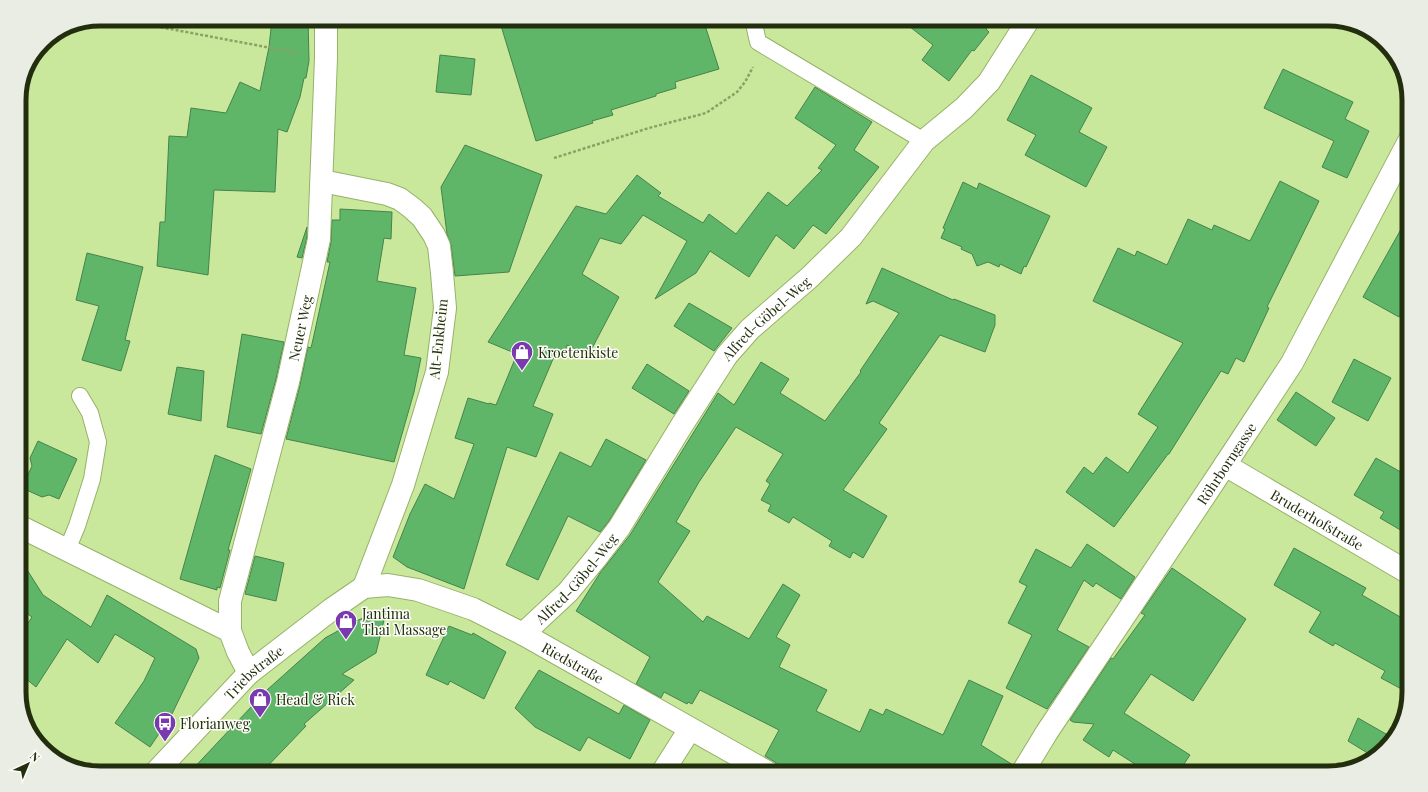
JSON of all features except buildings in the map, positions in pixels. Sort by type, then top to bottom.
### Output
[{"type":"street","name":"Neuer Weg","points":[[230,631],[230,601],[288,382],[319,239],[326,26]]},
{"type":"street","name":"Alfred-Göbel-Weg","points":[[523,634],[568,592],[619,528],[727,355],[750,329],[810,277],[850,237],[924,141],[964,108],[989,82],[1025,26]]},
{"type":"street","name":"Röhrborngasse","points":[[1026,766],[1047,732],[1292,362],[1402,171]]},
{"type":"street","name":"Alt-Enkheim","points":[[322,181],[387,194],[400,199],[412,208],[422,217],[434,235],[439,246],[442,273],[445,308],[437,372],[403,485],[364,587]]},
{"type":"street","name":"Bruderhofstraße","points":[[1225,465],[1402,569]]},
{"type":"street","points":[[26,530],[230,631],[238,652],[249,673]]},
{"type":"street","name":"Riedstraße","points":[[364,587],[388,585],[418,590],[473,609],[523,634],[756,766]]},
{"type":"street","name":"Triebstraße","points":[[162,766],[249,673],[364,587]]},
{"type":"street","points":[[666,766],[690,729]]},
{"type":"lane","points":[[755,26],[758,42],[924,141]]},
{"type":"lane","points":[[67,550],[77,526],[92,479],[98,442],[90,413],[80,396]]},
{"type":"path","points":[[155,26],[326,58]]},
{"type":"path","points":[[554,158],[649,128],[706,113],[737,92],[745,82],[755,62],[758,42]]},
{"type":"place","name":"Kroetenkiste","points":[[522,372]]},
{"type":"place","name":"Jantima Thai Massage","points":[[346,640]]},
{"type":"place","name":"Head & Rick","points":[[260,718]]},
{"type":"place","name":"Florianweg","points":[[165,742]]}]
